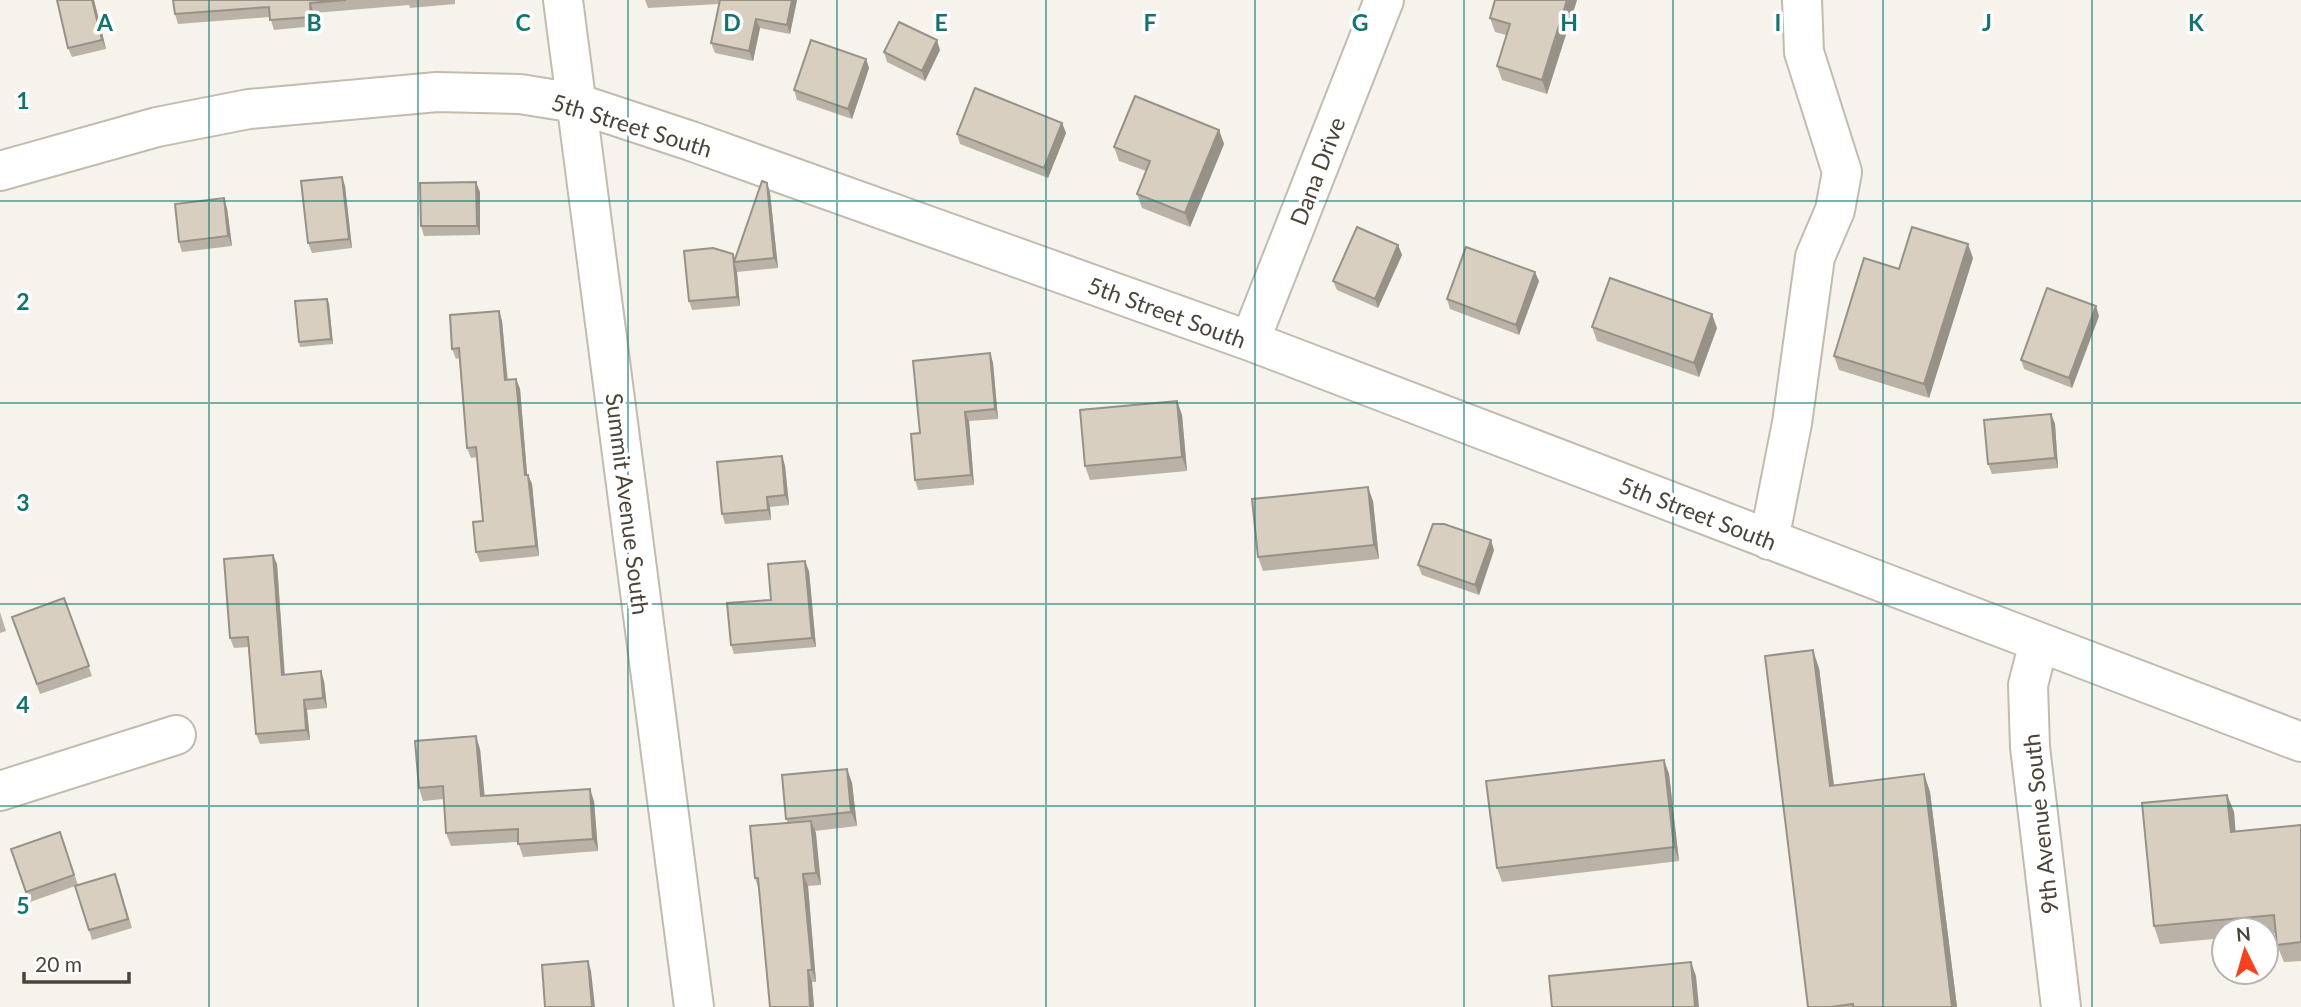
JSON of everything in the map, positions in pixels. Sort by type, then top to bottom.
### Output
[{"type":"street","name":"Summit Avenue South","points":[[563,0],[694,1007]]},
{"type":"street","name":"Dana Drive","points":[[1250,341],[1384,0]]},
{"type":"street","points":[[1769,540],[1792,423],[1815,257],[1835,210],[1842,172],[1804,52],[1802,0]]},
{"type":"street","name":"5th Street South","points":[[0,171],[157,127],[249,109],[437,92],[520,94],[576,103],[691,141],[1250,341],[2301,742]]},
{"type":"street","name":"9th Avenue South","points":[[2039,642],[2028,685],[2030,747],[2061,1007]]},
{"type":"street","points":[[0,791],[176,735]]},
{"type":"building","points":[[57,0],[92,0],[102,40],[68,48]]},
{"type":"building","points":[[173,0],[346,0],[310,3],[311,17],[270,20],[269,7],[175,14]]},
{"type":"building","points":[[720,0],[792,0],[787,25],[756,19],[749,51],[711,43]]},
{"type":"building","points":[[1495,0],[1567,0],[1542,80],[1497,66],[1510,24],[1490,18]]},
{"type":"building","points":[[899,22],[937,40],[922,71],[884,52]]},
{"type":"building","points":[[811,40],[866,59],[848,109],[794,90]]},
{"type":"building","points":[[975,88],[1062,123],[1044,168],[957,134]]},
{"type":"building","points":[[1135,96],[1219,130],[1185,213],[1137,194],[1150,161],[1114,147]]},
{"type":"building","points":[[342,177],[349,239],[308,243],[301,181]]},
{"type":"building","points":[[762,181],[767,183],[774,258],[734,262]]},
{"type":"building","points":[[476,182],[477,226],[421,226],[420,183]]},
{"type":"building","points":[[224,198],[228,236],[179,242],[175,204]]},
{"type":"building","points":[[1357,227],[1398,245],[1375,299],[1333,281]]},
{"type":"building","points":[[1912,227],[1968,244],[1924,384],[1834,356],[1864,258],[1899,269]]},
{"type":"building","points":[[1466,247],[1535,272],[1516,325],[1447,299]]},
{"type":"building","points":[[713,248],[733,254],[737,297],[689,301],[684,251]]},
{"type":"building","points":[[1610,278],[1712,314],[1694,363],[1592,327]]},
{"type":"building","points":[[2047,288],[2096,306],[2069,378],[2021,360]]},
{"type":"building","points":[[327,299],[331,339],[299,342],[295,301]]},
{"type":"building","points":[[499,311],[505,380],[516,379],[525,475],[528,475],[536,546],[476,552],[473,522],[483,521],[476,447],[467,448],[459,348],[452,349],[450,315]]},
{"type":"building","points":[[990,353],[995,409],[965,412],[971,475],[915,480],[911,434],[920,433],[913,361]]},
{"type":"building","points":[[1177,401],[1182,457],[1085,466],[1080,410]]},
{"type":"building","points":[[2051,414],[2055,458],[1988,464],[1984,420]]},
{"type":"building","points":[[782,456],[785,495],[767,497],[768,510],[722,514],[717,462]]},
{"type":"building","points":[[1368,487],[1374,545],[1258,557],[1252,499]]},
{"type":"building","points":[[1433,524],[1444,524],[1491,540],[1475,585],[1418,565]]},
{"type":"building","points":[[273,555],[282,675],[321,671],[323,698],[304,700],[306,730],[256,734],[248,637],[230,638],[224,559]]},
{"type":"building","points":[[805,561],[812,638],[731,645],[727,603],[771,600],[768,564]]},
{"type":"building","points":[[64,598],[89,666],[37,684],[12,617]]},
{"type":"building","points":[[1813,650],[1830,786],[1924,774],[1952,1007],[1853,1007],[1853,1004],[1808,1007],[1765,656]]},
{"type":"building","points":[[476,736],[481,796],[590,789],[593,839],[518,844],[518,829],[446,833],[443,786],[419,788],[415,741]]},
{"type":"building","points":[[1664,760],[1674,847],[1497,868],[1486,781]]},
{"type":"building","points":[[847,769],[851,812],[786,819],[782,775]]},
{"type":"building","points":[[2227,795],[2231,832],[2301,825],[2301,942],[2280,945],[2280,916],[2274,915],[2210,916],[2210,921],[2154,926],[2142,803]]},
{"type":"building","points":[[811,821],[816,873],[803,874],[812,970],[808,970],[810,1007],[770,1007],[758,878],[755,878],[750,826]]},
{"type":"building","points":[[60,832],[74,875],[26,892],[11,849]]},
{"type":"building","points":[[115,874],[128,919],[89,930],[75,886]]},
{"type":"building","points":[[588,961],[592,1007],[545,1007],[542,965]]},
{"type":"building","points":[[1691,962],[1695,1007],[1552,1007],[1549,976]]}]
